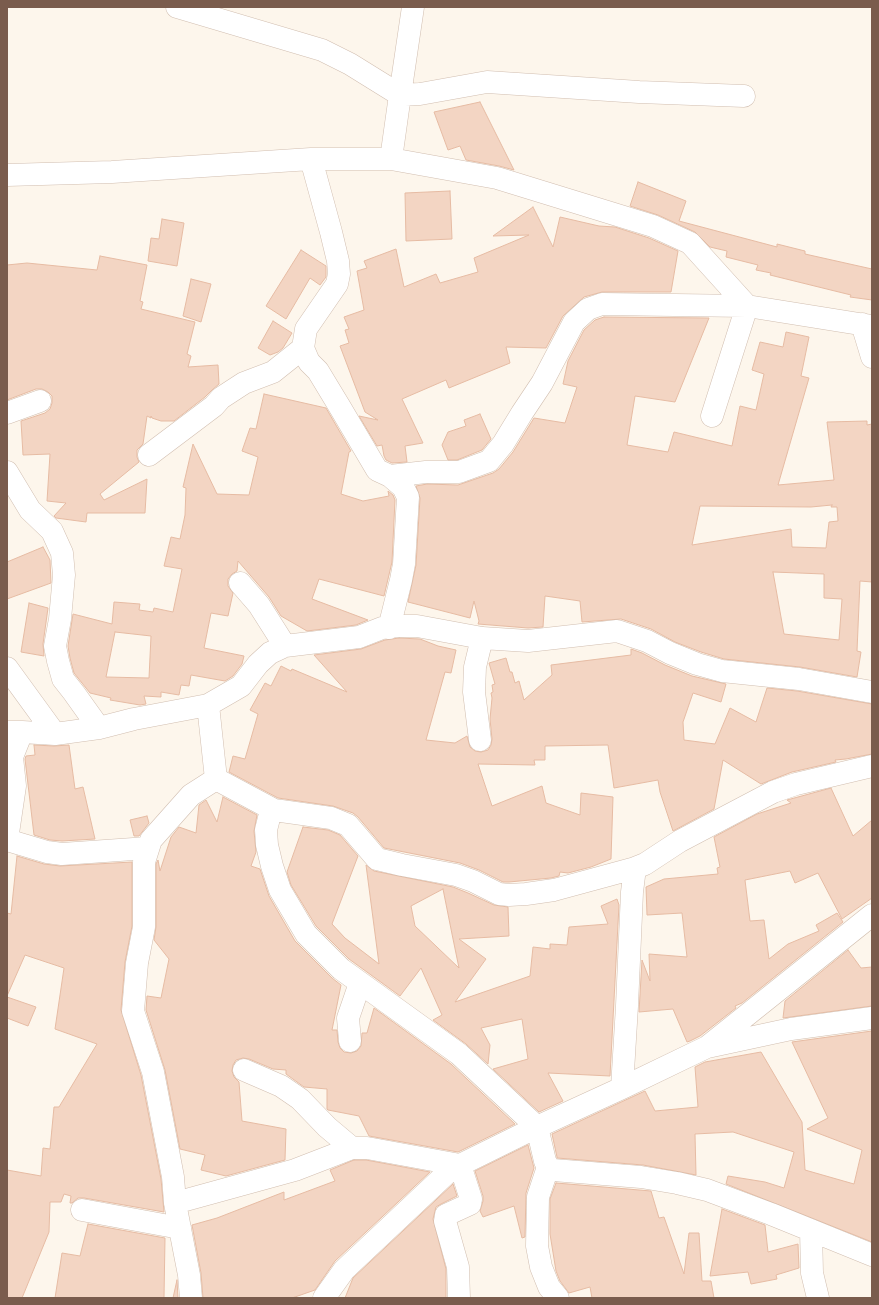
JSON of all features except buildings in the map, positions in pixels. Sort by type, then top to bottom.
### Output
[{"type":"street","points":[[177,7],[322,50],[350,64],[400,95],[420,94],[487,82],[640,92],[744,96]]},
{"type":"street","points":[[391,159],[413,7]]},
{"type":"street","points":[[310,159],[331,232],[338,261],[339,274],[337,284],[306,329],[303,348],[309,362],[318,371],[330,390],[377,470],[390,476],[403,487],[408,498],[404,564],[389,628]]},
{"type":"street","points":[[7,175],[112,172],[310,159],[391,159],[497,178],[653,226],[690,244],[747,306]]},
{"type":"street","points":[[390,476],[426,472],[459,472],[490,461],[503,444],[542,383],[574,322],[588,309],[602,304],[747,306],[867,325],[872,357]]},
{"type":"street","points":[[712,416],[747,306]]},
{"type":"street","points":[[149,455],[214,406],[221,398],[244,383],[273,372],[303,348]]},
{"type":"street","points":[[7,413],[40,402]]},
{"type":"street","points":[[7,472],[30,510],[52,531],[62,552],[64,575],[60,618],[55,646],[58,661],[63,679],[99,728]]},
{"type":"street","points":[[240,582],[259,605],[285,646]]},
{"type":"street","points":[[148,848],[62,854],[47,852],[7,840],[15,786],[12,757],[15,732],[55,734],[99,728],[134,719],[208,705],[241,686],[258,664],[270,653],[285,646],[359,637],[382,628],[417,626],[482,638],[528,641],[617,631],[647,642],[697,664],[722,671],[799,679],[872,692]]},
{"type":"street","points":[[480,740],[474,692],[475,667],[482,638]]},
{"type":"street","points":[[7,668],[55,734]]},
{"type":"street","points":[[208,705],[216,779]]},
{"type":"street","points":[[216,779],[274,810],[331,818],[348,825],[377,859],[456,875],[473,881],[499,894],[526,894],[554,890],[635,868],[645,864],[680,841],[773,792],[796,784],[872,766]]},
{"type":"street","points":[[191,1298],[189,1275],[175,1203],[173,1177],[153,1072],[134,1011],[137,963],[144,927],[144,862],[148,848],[151,840],[191,794],[216,779]]},
{"type":"street","points":[[274,810],[267,825],[267,845],[280,890],[306,934],[341,969],[459,1054],[537,1127],[544,1161],[548,1167],[553,1170],[641,1177],[707,1190],[872,1255]]},
{"type":"street","points":[[622,1088],[632,892],[635,868]]},
{"type":"street","points":[[708,1047],[872,915]]},
{"type":"street","points":[[350,1041],[348,1018],[360,983]]},
{"type":"street","points":[[324,1298],[344,1270],[446,1174],[460,1165],[537,1127],[708,1047],[791,1029],[872,1018]]},
{"type":"street","points":[[244,1070],[281,1086],[300,1099],[327,1127],[352,1148]]},
{"type":"street","points":[[175,1203],[295,1170],[352,1148],[367,1148],[460,1165]]},
{"type":"street","points":[[459,1298],[458,1267],[449,1240],[445,1221],[446,1215],[470,1204],[471,1199],[460,1165]]},
{"type":"street","points":[[548,1167],[538,1197],[537,1246],[540,1267],[549,1287],[558,1298]]},
{"type":"street","points":[[82,1210],[180,1228]]},
{"type":"street","points":[[811,1230],[812,1273],[818,1298]]}]
